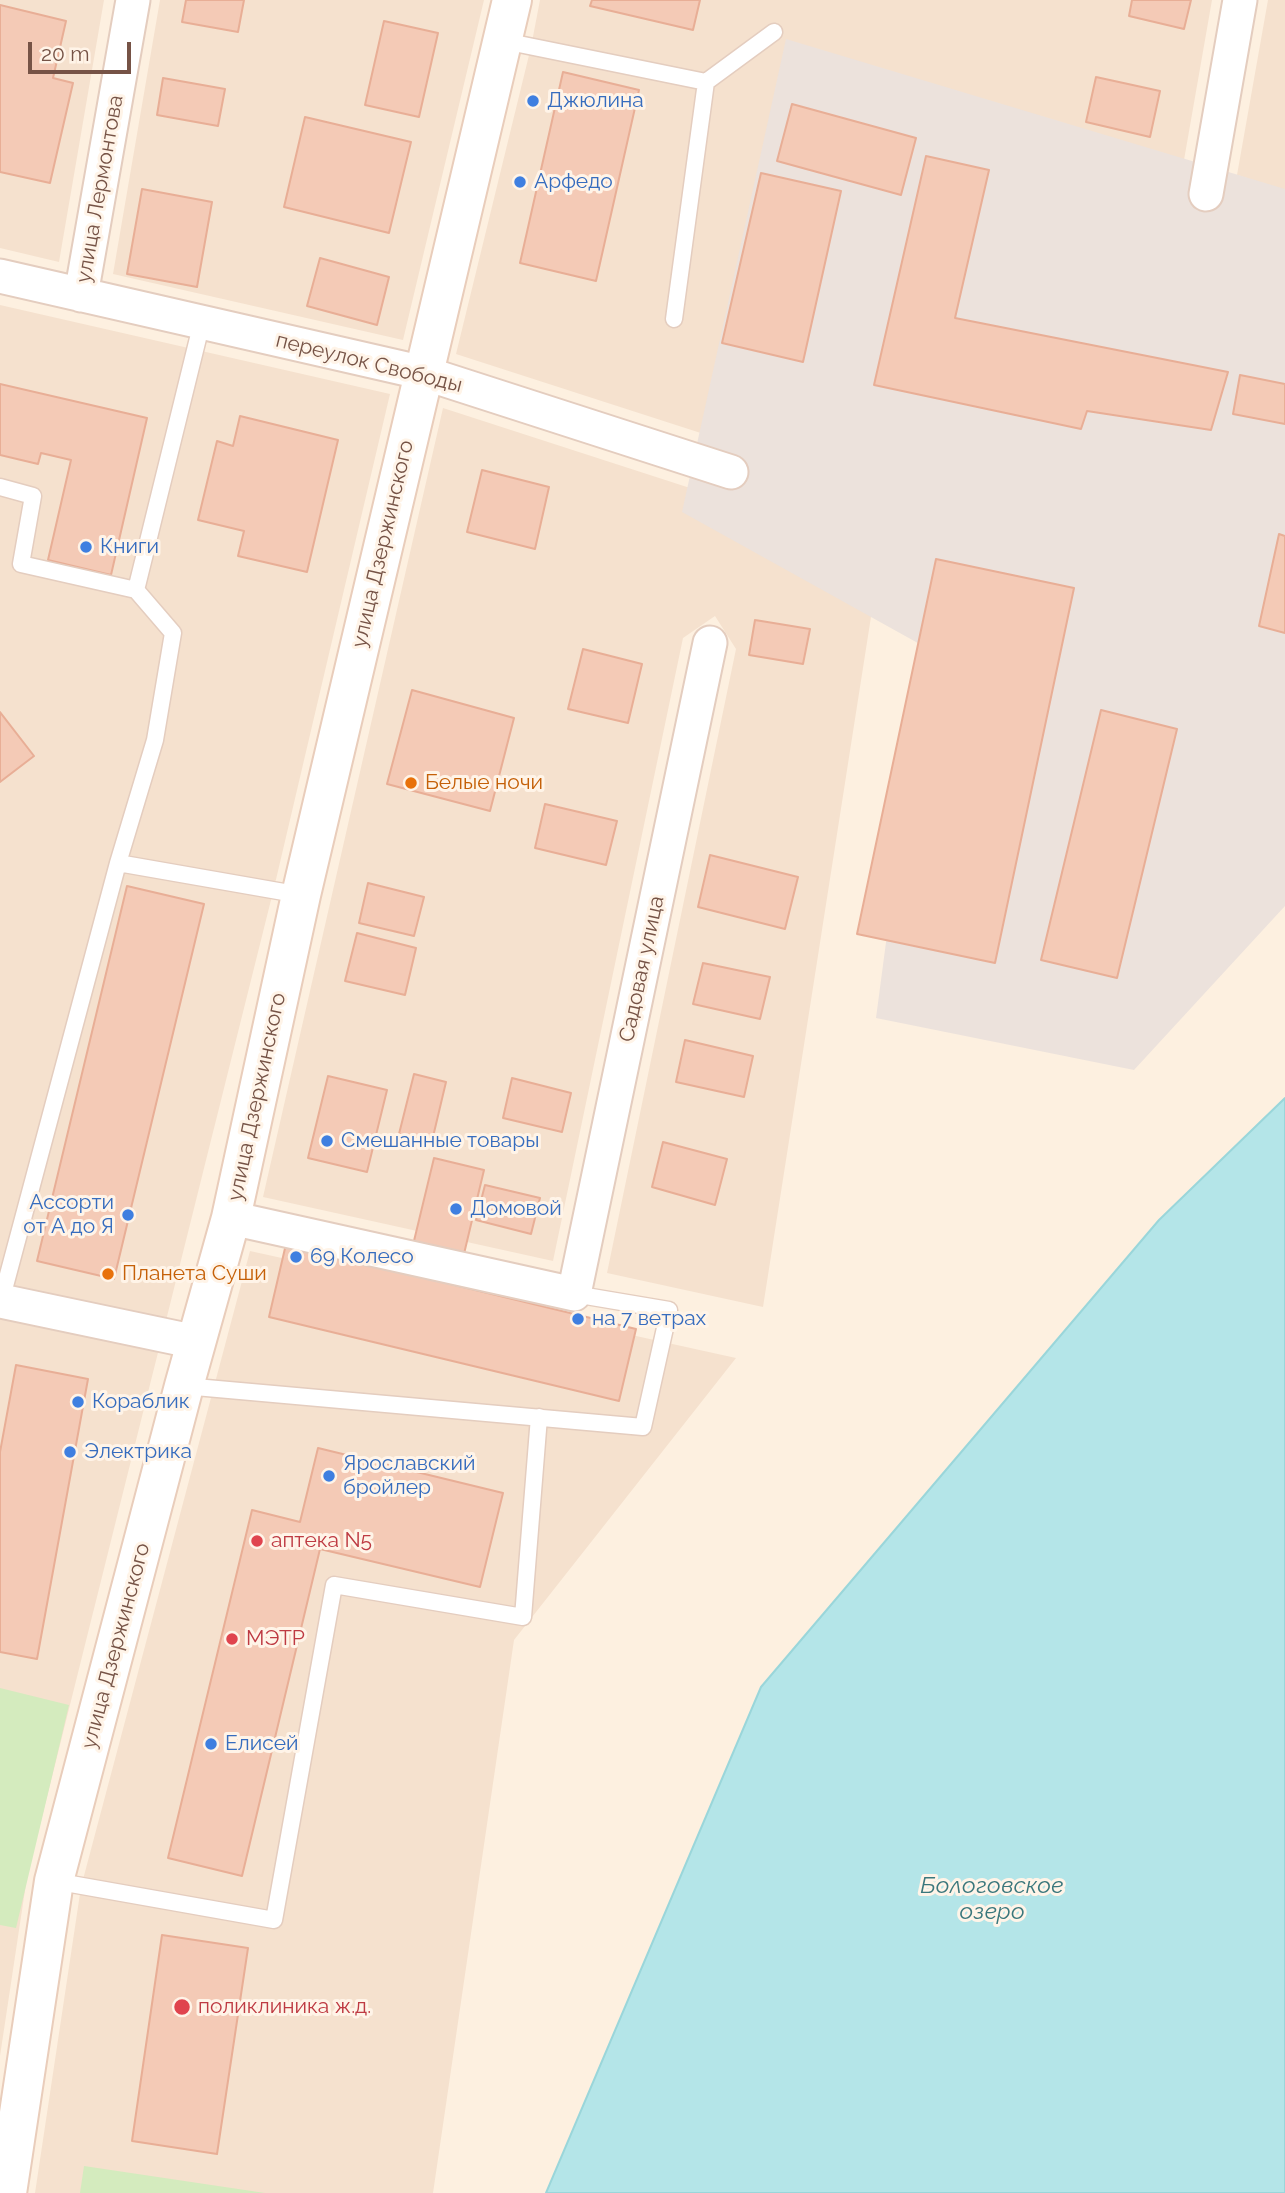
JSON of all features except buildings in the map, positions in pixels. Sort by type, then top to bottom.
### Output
[{"type":"main road","name":"улица Дзержинского","points":[[7,2193],[54,1881],[230,1218],[301,895],[512,0]]},
{"type":"street","name":"улица Лермонтова","points":[[81,295],[133,0]]},
{"type":"street","points":[[1206,194],[1240,0]]},
{"type":"street","name":"переулок Свободы","points":[[0,276],[424,373],[731,472]]},
{"type":"street","name":"Садовая улица","points":[[575,1294],[710,643]]},
{"type":"street","points":[[230,1218],[575,1294]]},
{"type":"street","points":[[1,1301],[196,1342]]},
{"type":"lane","points":[[674,319],[706,82],[775,32]]},
{"type":"lane","points":[[504,41],[706,82]]},
{"type":"lane","points":[[136,590],[202,323]]},
{"type":"lane","points":[[0,487],[33,496],[21,564],[136,590],[173,633],[155,740],[118,863],[1,1301]]},
{"type":"lane","points":[[118,863],[301,895]]},
{"type":"lane","points":[[184,1386],[643,1427],[669,1310],[575,1294]]},
{"type":"lane","points":[[54,1881],[274,1920],[334,1585],[523,1617],[539,1418]]},
{"type":"shaded area","points":[[0,0],[104,0],[59,262],[0,248]]},
{"type":"shaded area","points":[[160,0],[484,0],[403,340],[113,274]]},
{"type":"shaded area","points":[[540,0],[1212,0],[1184,160],[710,436],[456,354]]},
{"type":"shaded area","points":[[1268,0],[1285,0],[1285,190],[1237,175]]},
{"type":"shaded area","points":[[786,39],[1285,189],[1285,906],[1134,1070],[876,1018],[925,647],[682,512]]},
{"type":"shaded area","points":[[0,305],[390,394],[274,888],[27,1877],[0,2056]]},
{"type":"shaded area","points":[[443,408],[724,499],[883,540],[763,1307],[607,1273],[736,649],[715,616],[683,638],[553,1261],[263,1197]]},
{"type":"shaded area","points":[[250,1251],[736,1358],[514,1640],[433,2193],[35,2193],[81,1887]]},
{"type":"green space","points":[[0,1688],[69,1705],[16,1928],[0,1925]]},
{"type":"green space","points":[[84,2166],[265,2193],[80,2193]]},
{"type":"water","name":"Бологовское озеро","points":[[1285,1098],[1285,2193],[546,2193],[761,1687],[1159,1220]]},
{"type":"place","name":"Джюлина","points":[[533,101]]},
{"type":"place","name":"Арфедо","points":[[520,182]]},
{"type":"place","name":"Книги","points":[[86,547]]},
{"type":"place","name":"Белые ночи","points":[[411,783]]},
{"type":"place","name":"Смешанные товары","points":[[327,1141]]},
{"type":"place","name":"Домовой","points":[[456,1209]]},
{"type":"place","name":"Ассорти от А до Я","points":[[128,1215]]},
{"type":"place","name":"69 Колесо","points":[[296,1257]]},
{"type":"place","name":"Планета Суши","points":[[108,1274]]},
{"type":"place","name":"на 7 ветрах","points":[[578,1319]]},
{"type":"place","name":"Кораблик","points":[[78,1402]]},
{"type":"place","name":"Электрика","points":[[70,1452]]},
{"type":"place","name":"Ярославский бройлер","points":[[329,1476]]},
{"type":"place","name":"аптека N5","points":[[257,1541]]},
{"type":"place","name":"МЭТР","points":[[232,1639]]},
{"type":"place","name":"Елисей","points":[[211,1744]]},
{"type":"place","name":"поликлиника ж.д.","points":[[182,2007]]}]
